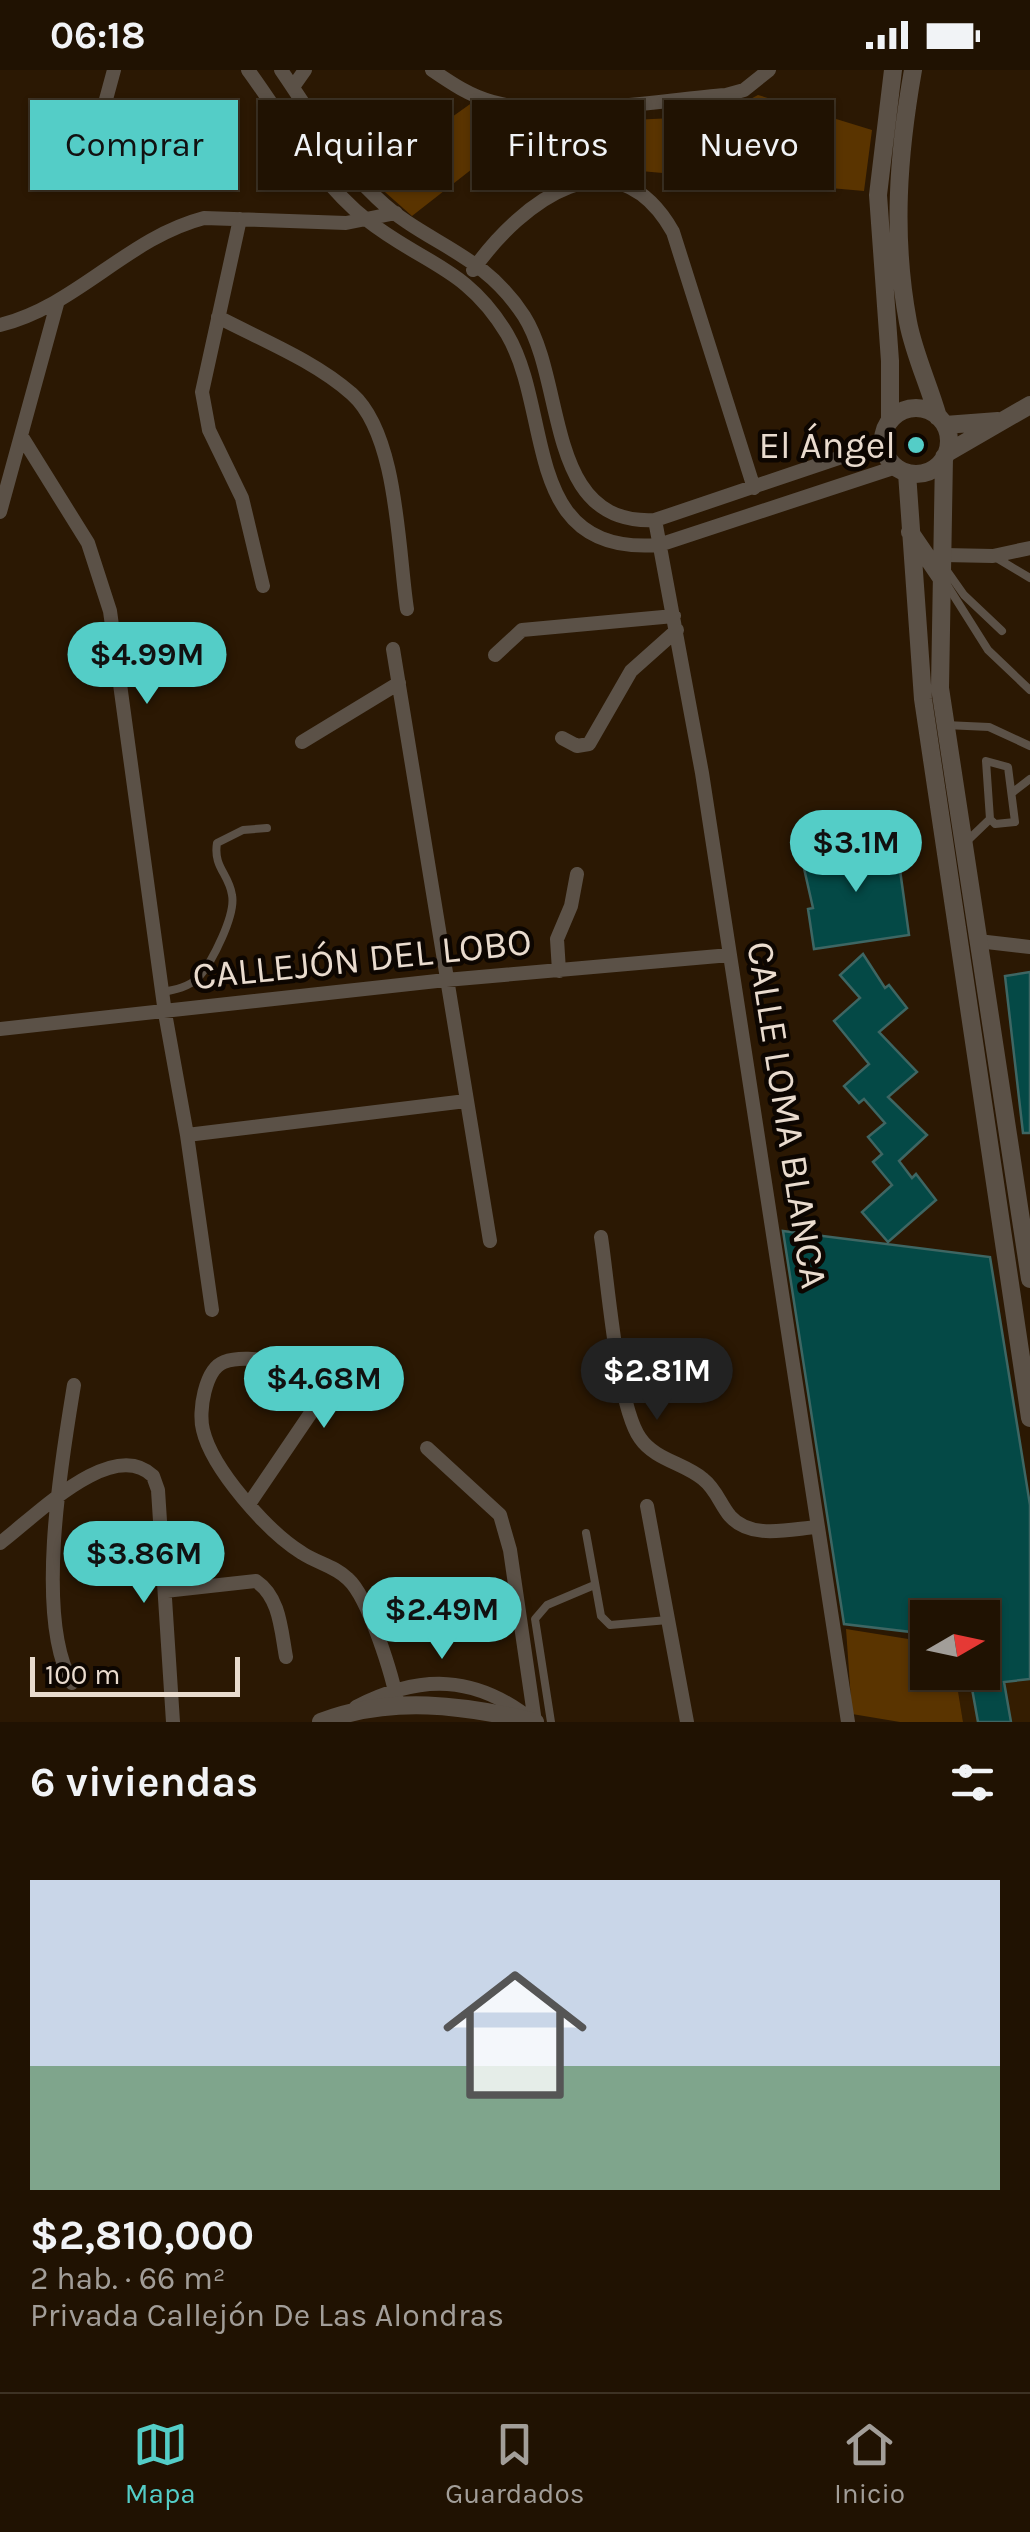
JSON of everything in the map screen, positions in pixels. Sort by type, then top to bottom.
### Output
[{"type":"street","points":[[106,100],[114,70]]},
{"type":"street","points":[[248,70],[315,162],[366,219],[465,280],[510,338],[524,375],[547,474],[566,510],[607,541],[659,545],[902,470],[932,470],[945,455],[1030,406]]},
{"type":"street","points":[[281,70],[366,188],[396,213],[478,263],[505,290],[538,342],[566,452],[583,490],[616,516],[654,520],[883,443]]},
{"type":"street","points":[[293,87],[304,70]]},
{"type":"street","points":[[432,70],[465,92],[494,102],[550,109],[726,95],[744,90],[770,70]]},
{"type":"street","points":[[883,443],[890,420],[890,360],[878,223],[893,70]]},
{"type":"street","points":[[914,70],[900,154],[897,238],[908,322],[942,421],[945,455],[938,660],[1030,1279]]},
{"type":"street","points":[[465,280],[527,212],[559,189],[598,182],[624,186],[644,195],[661,211],[673,232],[754,488]]},
{"type":"street","points":[[0,325],[57,304],[156,234],[204,218],[310,224],[396,213]]},
{"type":"street","points":[[240,219],[204,374],[204,411],[242,498],[262,586]]},
{"type":"street","points":[[0,512],[57,304]]},
{"type":"street","points":[[218,317],[337,382],[367,411],[384,454],[407,609]]},
{"type":"street","points":[[890,420],[898,413],[919,408],[942,421],[998,421]]},
{"type":"street","points":[[22,437],[88,543],[110,610],[165,1013],[212,1310]]},
{"type":"street","points":[[883,443],[902,470],[919,650],[940,806],[1024,1344],[1030,1418]]},
{"type":"street","name":"CALLE LOMA BLANCA","points":[[654,520],[676,623],[730,955],[848,1722]]},
{"type":"street","points":[[910,532],[943,566]]},
{"type":"street","points":[[943,566],[1030,548]]},
{"type":"street","points":[[495,656],[522,630],[676,623]]},
{"type":"street","points":[[562,738],[577,746],[589,744],[630,671],[676,623]]},
{"type":"street","points":[[393,649],[490,1241]]},
{"type":"street","points":[[919,650],[931,673],[935,712],[946,726]]},
{"type":"street","points":[[302,742],[398,683]]},
{"type":"street","points":[[940,806],[946,792],[940,742],[946,726]]},
{"type":"street","points":[[560,971],[558,939],[577,874]]},
{"type":"street","points":[[978,941],[1030,947]]},
{"type":"street","name":"CALLEJÓN DEL LOBO","points":[[0,1029],[446,980],[730,955]]},
{"type":"street","points":[[187,1135],[466,1100]]},
{"type":"street","points":[[601,1236],[627,1401],[639,1438],[650,1449],[707,1482],[732,1518],[744,1527],[766,1531],[817,1527]]},
{"type":"street","points":[[249,1504],[321,1398],[321,1390],[296,1370],[240,1358],[221,1362],[212,1371],[201,1424],[205,1438],[249,1504],[281,1538],[348,1579],[357,1590],[396,1696]]},
{"type":"street","points":[[72,1684],[58,1641],[56,1502],[74,1385]]},
{"type":"street","points":[[329,1720],[396,1696],[534,1722],[510,1550],[500,1515],[427,1448]]},
{"type":"street","points":[[0,1543],[107,1466],[128,1464],[147,1470],[158,1490],[173,1722]]},
{"type":"street","points":[[648,1506],[686,1722]]},
{"type":"street","points":[[166,1591],[256,1582],[268,1589],[286,1657]]},
{"type":"lane","points":[[992,556],[1030,578]]},
{"type":"lane","points":[[943,566],[964,595],[1002,631]]},
{"type":"lane","points":[[943,566],[988,650],[1030,690]]},
{"type":"lane","points":[[946,726],[989,727],[1030,746]]},
{"type":"lane","points":[[986,761],[1008,767],[1012,792],[1016,821],[995,824],[990,820],[986,761]]},
{"type":"lane","points":[[1012,792],[1030,779]]},
{"type":"lane","points":[[965,842],[990,820]]},
{"type":"lane","points":[[162,992],[190,984],[200,975],[229,916],[233,897],[216,866],[217,843],[243,830],[267,828]]},
{"type":"lane","points":[[586,1534],[592,1586],[601,1616],[610,1626],[671,1620]]},
{"type":"lane","points":[[551,1722],[535,1619],[546,1605],[592,1586]]},
{"type":"shaded area","points":[[758,95],[774,100],[748,100]]},
{"type":"shaded area","points":[[472,103],[472,169],[452,185],[452,117]]},
{"type":"shaded area","points":[[664,118],[664,173],[644,171],[644,119]]},
{"type":"shaded area","points":[[834,118],[872,130],[864,191],[834,188]]},
{"type":"shaded area","points":[[383,190],[445,190],[412,216]]},
{"type":"shaded area","points":[[846,1629],[910,1639],[910,1690],[958,1690],[963,1722],[900,1722],[852,1714]]},
{"type":"shaded area","points":[[1030,1648],[1030,1722],[963,1722],[958,1690],[1000,1690],[1000,1663]]},
{"type":"building","points":[[896,841],[909,935],[814,949],[808,909],[813,908],[801,855]]},
{"type":"building","points":[[863,954],[885,988],[889,985],[907,1008],[879,1032],[917,1072],[888,1097],[927,1135],[899,1161],[912,1178],[916,1174],[936,1200],[888,1242],[862,1212],[892,1185],[873,1162],[882,1154],[868,1137],[885,1123],[864,1099],[859,1103],[844,1086],[869,1064],[834,1021],[860,998],[840,975]]},
{"type":"building","points":[[1030,972],[1030,1133],[1023,1133],[1005,976]]},
{"type":"building","points":[[783,1231],[990,1257],[1030,1505],[1030,1679],[1004,1682],[1011,1722],[978,1722],[972,1690],[1000,1690],[1000,1600],[910,1600],[910,1632],[844,1624]]},
{"type":"place","name":"El Ángel","points":[[916,445]]}]
